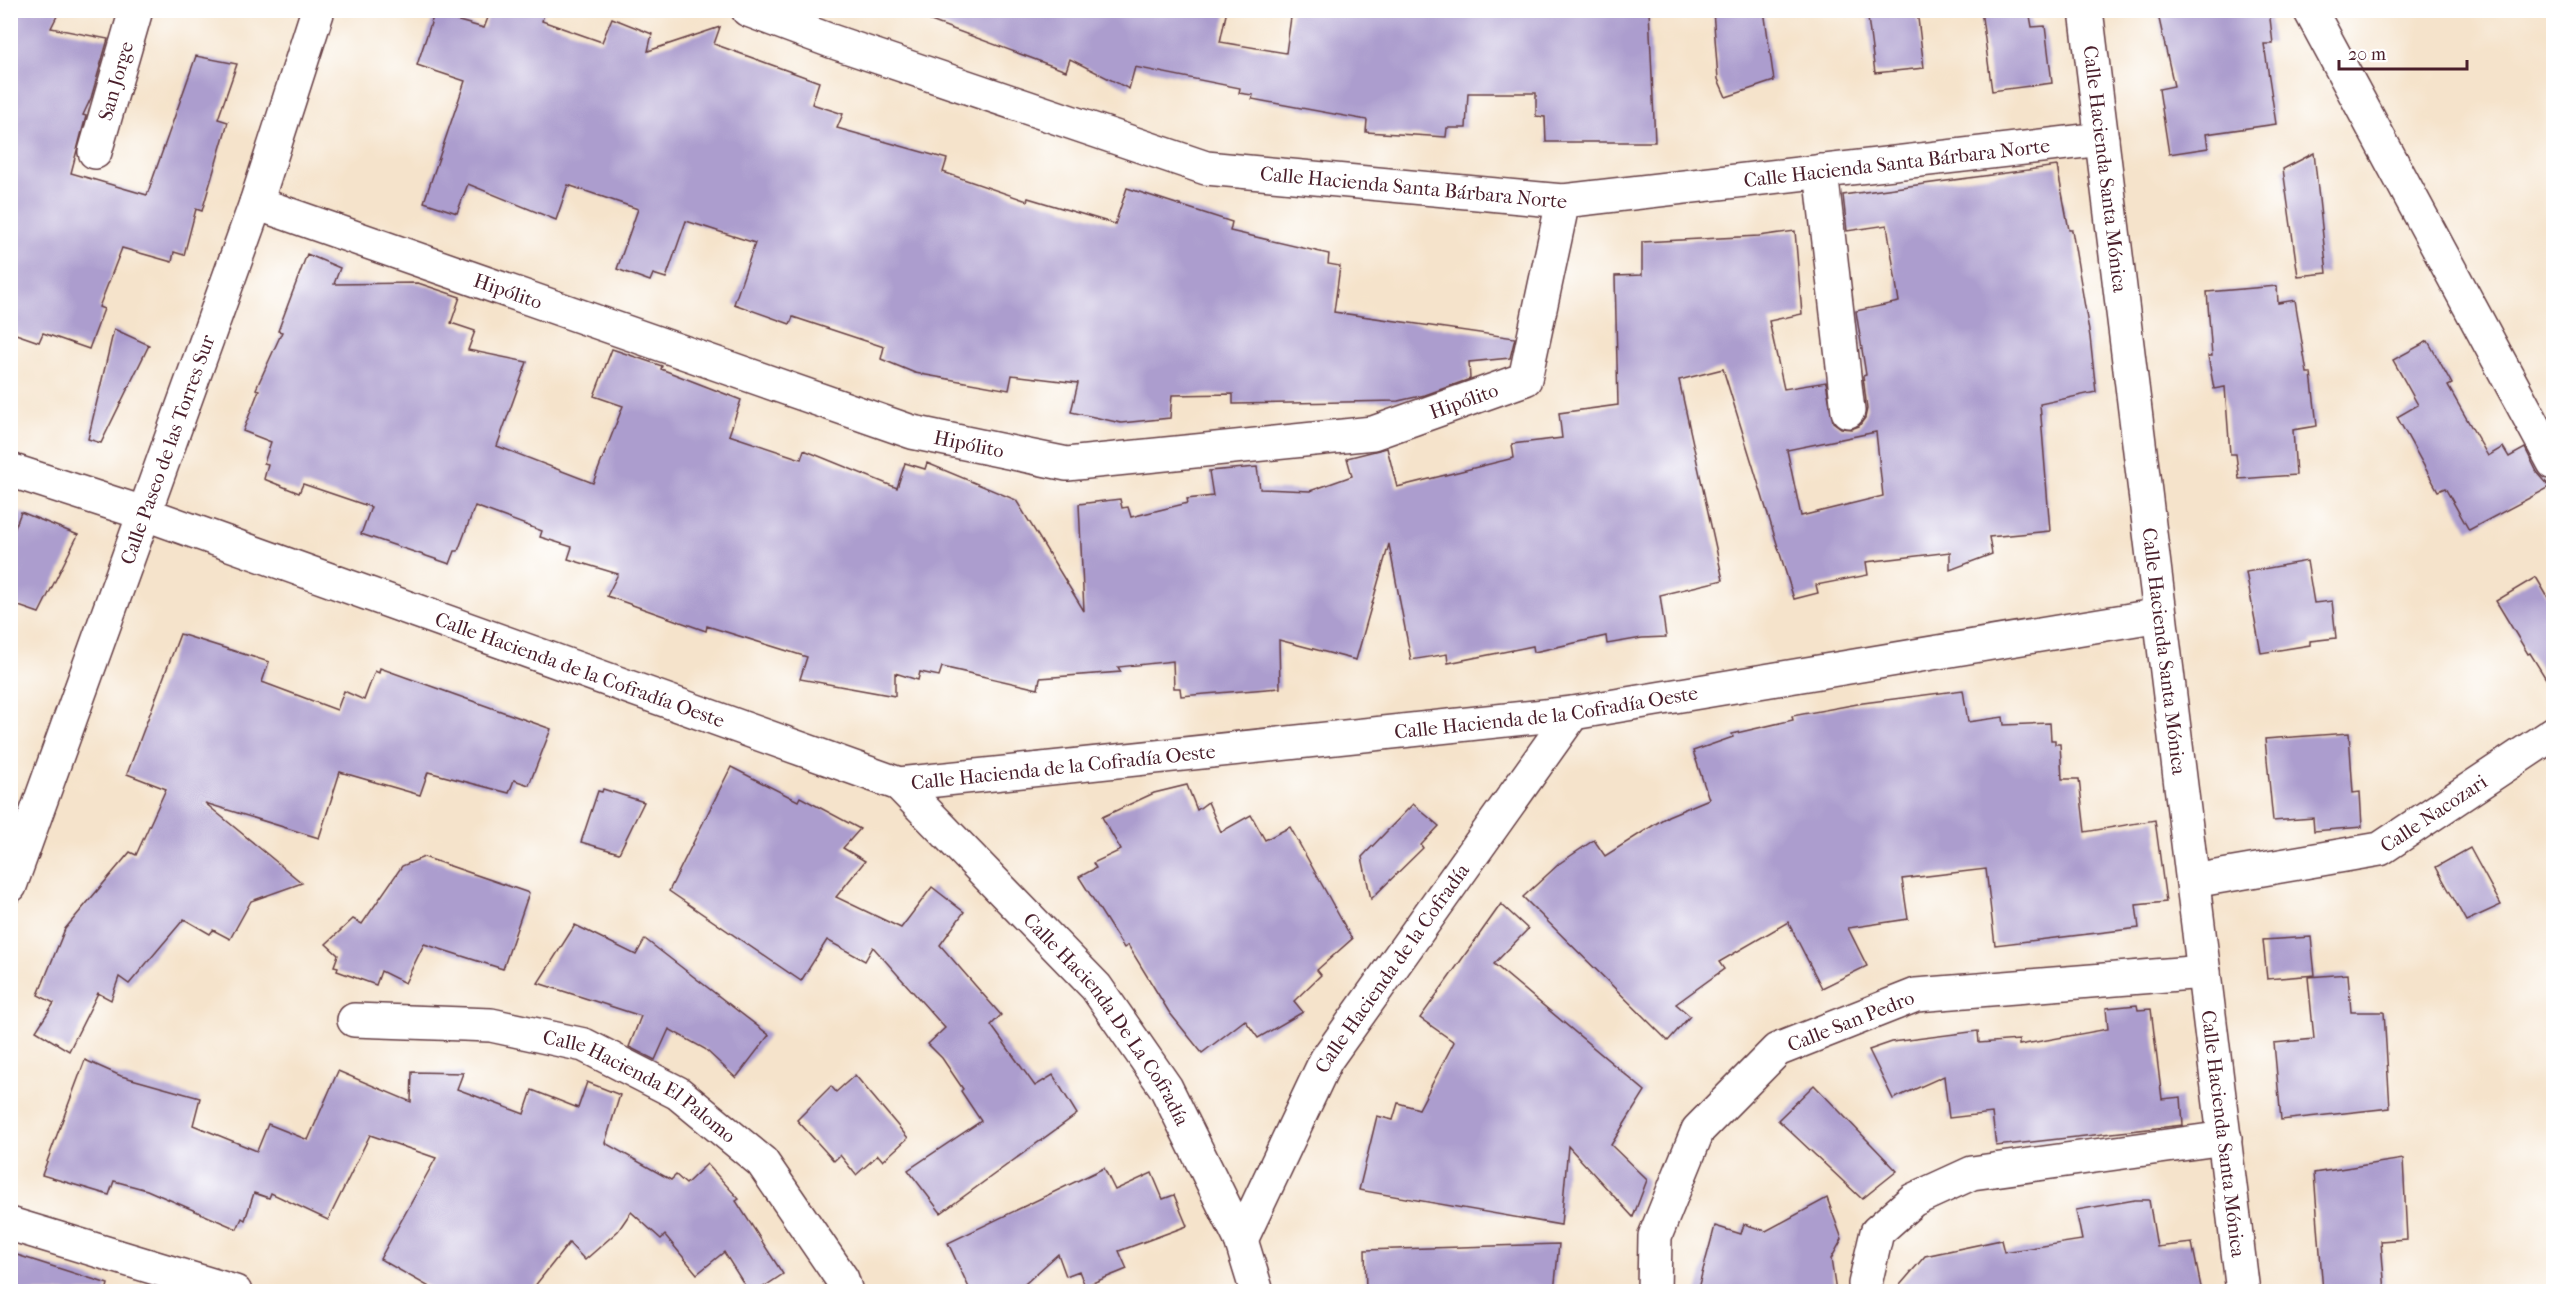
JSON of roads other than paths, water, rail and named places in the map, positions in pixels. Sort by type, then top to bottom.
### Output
[{"type":"street","name":"San Jorge","points":[[95,152],[136,10]]},
{"type":"street","name":"Calle Paseo de las Torres Sur","points":[[10,886],[146,514],[256,203],[318,10]]},
{"type":"street","name":"Calle Hacienda Santa Bárbara Norte","points":[[748,10],[831,41],[1206,168],[1563,201],[2102,139]]},
{"type":"street","name":"Calle Hacienda Santa Mónica","points":[[2086,10],[2243,1292]]},
{"type":"street","points":[[2310,10],[2553,463]]},
{"type":"street","points":[[1821,171],[1848,411]]},
{"type":"street","name":"Hipólito","points":[[256,203],[912,432],[1067,464],[1373,433],[1525,379],[1563,201]]},
{"type":"street","name":"Calle Hacienda de la Cofradía Oeste","points":[[10,470],[146,514],[899,784],[1573,713],[2160,615]]},
{"type":"street","name":"Calle Hacienda de la Cofradía","points":[[1241,1240],[1326,1060],[1573,713]]},
{"type":"street","name":"Calle Nacozari","points":[[2193,881],[2380,849],[2553,733]]},
{"type":"street","name":"Calle Hacienda De La Cofradía","points":[[899,784],[1096,987],[1166,1088],[1241,1240],[1257,1292]]},
{"type":"street","name":"Calle San Pedro","points":[[1654,1292],[1655,1236],[1698,1130],[1777,1050],[1916,995],[2204,972]]},
{"type":"street","name":"Calle Hacienda El Palomo","points":[[354,1020],[491,1025],[584,1044],[678,1092],[762,1162],[842,1279],[846,1292]]},
{"type":"street","points":[[1866,1292],[1865,1284],[1877,1233],[1913,1200],[1972,1173],[2224,1138]]},
{"type":"street","points":[[10,1224],[235,1292]]}]
